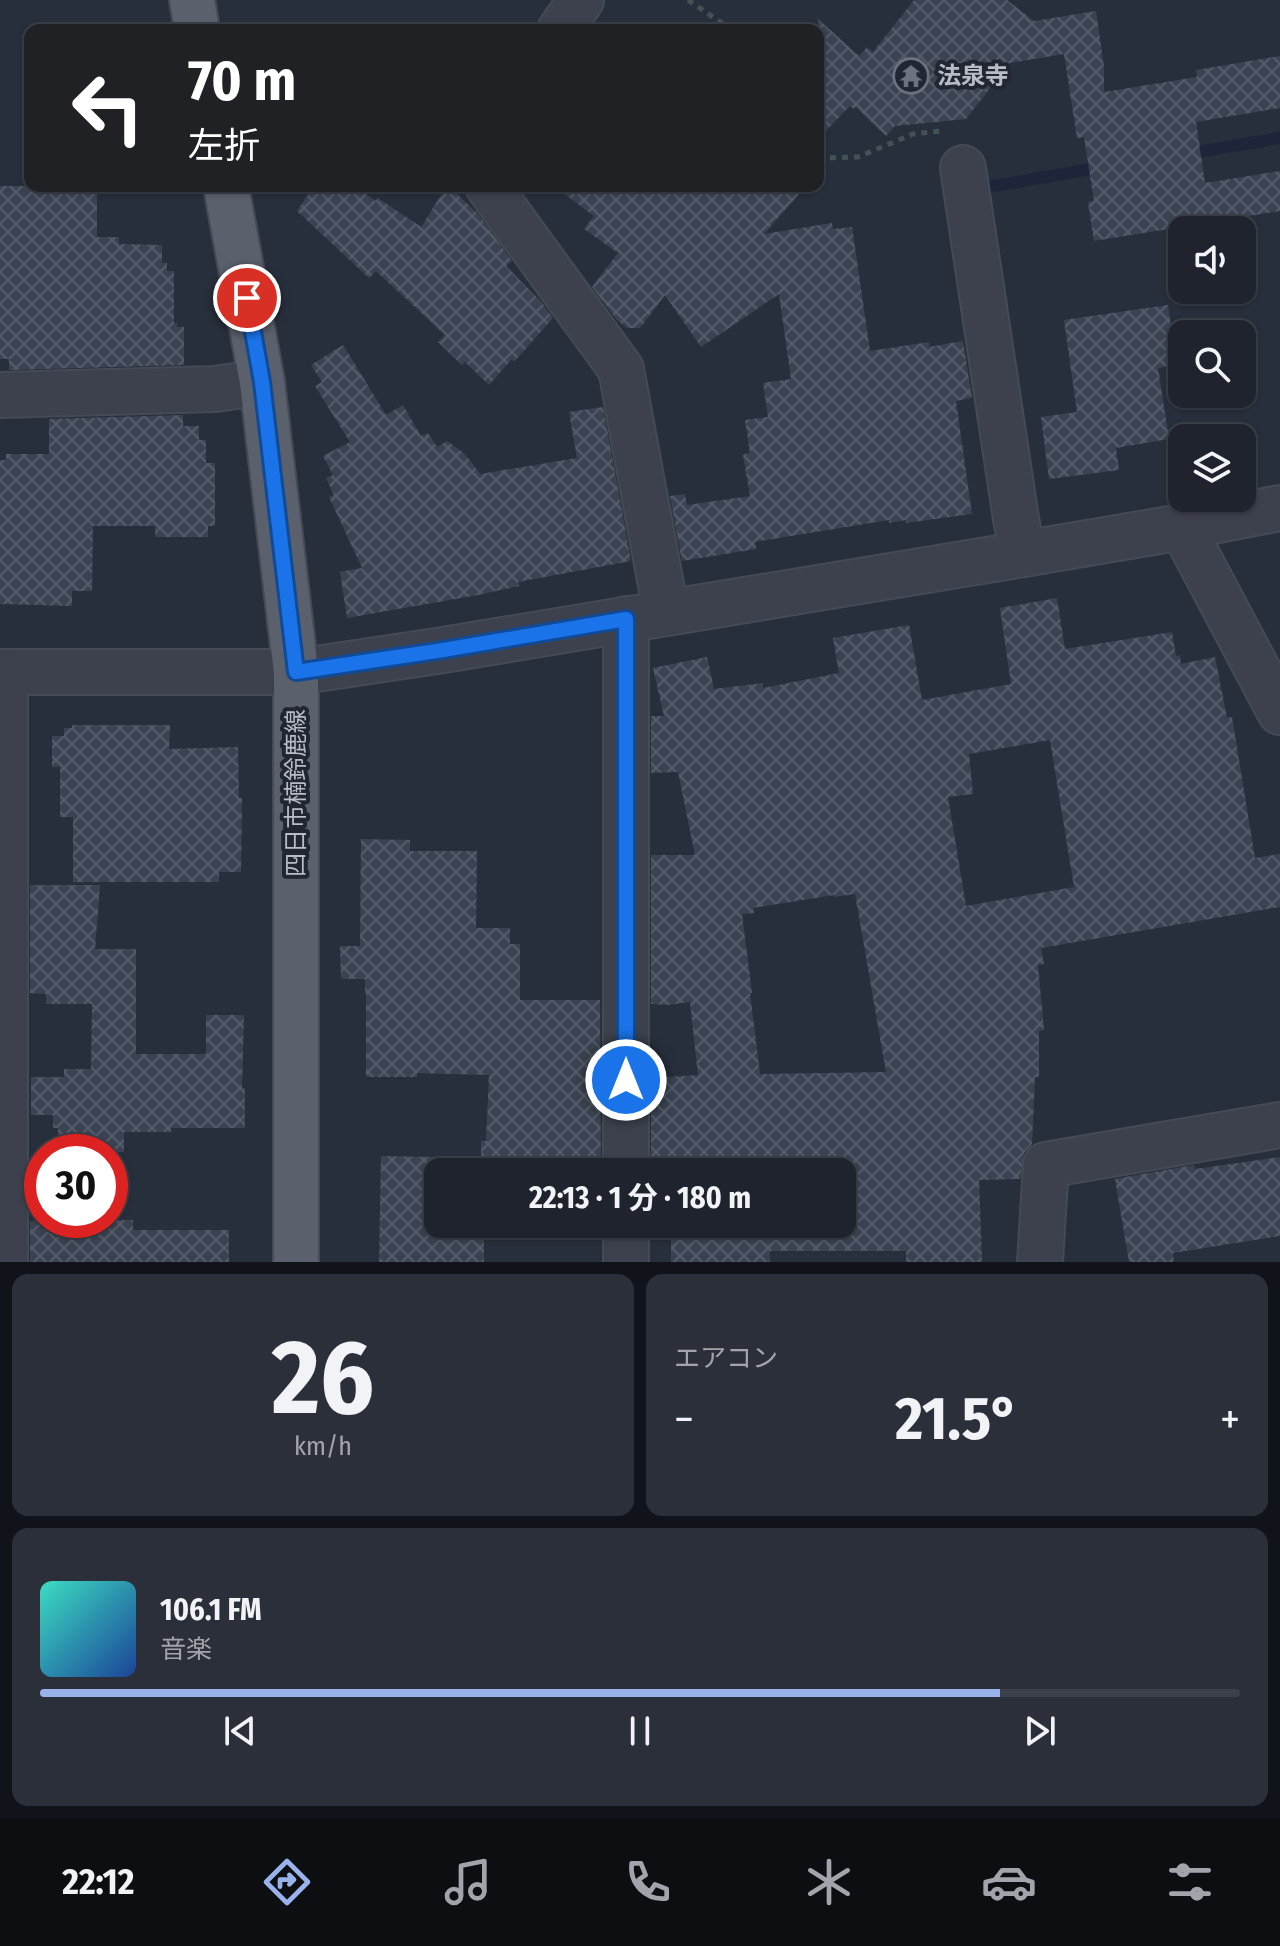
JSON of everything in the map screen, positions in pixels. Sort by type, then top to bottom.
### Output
[{"type":"main road","points":[[192,0],[196,24]]},
{"type":"main road","name":"四日市楠鈴鹿線","points":[[227,192],[262,382],[296,672],[296,1262]]},
{"type":"street","points":[[564,24],[581,0]]},
{"type":"street","points":[[963,168],[1023,554]]},
{"type":"street","points":[[492,192],[621,369],[646,616],[627,1158]]},
{"type":"street","points":[[0,395],[215,389],[262,382]]},
{"type":"street","points":[[5,1262],[2,672],[296,672],[1023,554],[1280,508]]},
{"type":"street","points":[[1182,527],[1280,712]]},
{"type":"street","points":[[1040,1262],[1046,1165],[1280,1125]]},
{"type":"street","points":[[626,1238],[626,1262]]},
{"type":"path","points":[[688,0],[723,24]]},
{"type":"path","points":[[824,158],[858,157],[913,134],[954,130],[963,168]]},
{"type":"building","points":[[914,0],[1007,0],[1034,21],[1096,11],[1104,67],[1104,92],[1197,77],[1196,70],[1280,56],[1280,108],[1196,122],[1205,183],[1280,171],[1280,211],[1249,216],[1168,216],[1168,229],[1094,241],[1088,202],[1094,201],[1084,137],[1077,138],[1064,54],[1010,63],[966,119],[895,126],[886,136],[856,107],[850,106],[824,133],[824,24],[859,56],[867,47],[873,52]]},
{"type":"building","points":[[0,186],[24,186],[24,192],[97,192],[97,237],[119,237],[119,244],[162,245],[162,263],[167,263],[167,271],[174,271],[174,323],[177,327],[184,327],[184,365],[9,370],[9,359],[0,359]]},
{"type":"building","points":[[310,192],[363,192],[376,201],[378,198],[421,227],[443,192],[455,192],[478,214],[512,261],[506,266],[553,318],[489,385],[438,342],[445,335],[376,271],[369,278],[297,211]]},
{"type":"building","points":[[562,192],[801,192],[764,234],[832,223],[833,229],[852,227],[870,351],[929,342],[929,347],[963,341],[972,398],[956,401],[972,514],[906,523],[906,520],[889,523],[889,520],[755,542],[756,549],[682,561],[670,496],[685,494],[687,505],[750,496],[743,455],[750,453],[745,420],[768,417],[763,383],[791,379],[779,294],[701,347],[665,295],[640,328],[627,328],[617,320],[592,287],[618,253],[584,229],[594,216]]},
{"type":"building","points":[[1168,305],[1168,366],[1158,368],[1168,439],[1116,448],[1119,470],[1049,479],[1041,417],[1077,412],[1064,320]]},
{"type":"building","points":[[343,345],[386,415],[403,405],[421,436],[428,433],[437,447],[447,441],[465,454],[480,474],[577,458],[569,412],[603,407],[631,561],[518,582],[519,586],[478,595],[347,618],[340,572],[362,568],[329,497],[334,495],[326,478],[333,475],[323,456],[350,442],[315,386],[322,382],[311,365]]},
{"type":"building","points":[[183,415],[183,426],[199,426],[199,440],[206,440],[206,463],[215,463],[215,526],[208,526],[208,537],[155,537],[155,526],[93,526],[92,591],[72,591],[72,606],[0,604],[0,460],[6,460],[6,454],[49,454],[49,419]]},
{"type":"building","points":[[1057,598],[1065,649],[1172,632],[1176,656],[1180,655],[1181,664],[1215,657],[1227,718],[1232,717],[1255,858],[1280,854],[1280,907],[1041,948],[1044,964],[1038,965],[1044,1030],[1039,1031],[1039,1077],[1035,1077],[1032,1144],[1024,1153],[1020,1179],[979,1180],[982,1262],[906,1262],[906,1251],[770,1251],[770,1262],[671,1262],[671,1238],[856,1238],[856,1158],[651,1158],[651,1078],[698,1075],[690,1002],[651,1004],[651,855],[695,855],[678,772],[651,773],[651,716],[664,716],[653,668],[707,657],[714,689],[763,683],[763,688],[839,673],[833,638],[909,625],[922,700],[1011,684],[1000,608]],"holes":[[[1050,740],[1074,887],[966,906],[948,797],[973,794],[969,754]],[[855,894],[886,1072],[760,1074],[742,914],[754,913],[753,908]]]},
{"type":"building","points":[[72,725],[170,725],[169,749],[238,747],[239,798],[242,798],[241,872],[219,872],[219,882],[73,882],[73,817],[60,817],[60,767],[52,767],[52,736],[64,736],[64,728],[72,728]]},
{"type":"building","points":[[361,839],[410,840],[410,851],[477,851],[476,928],[510,928],[510,944],[520,944],[520,1000],[600,1000],[601,1158],[481,1158],[481,1141],[486,1141],[489,1075],[417,1073],[417,1077],[366,1077],[365,979],[341,979],[340,946],[360,946]]},
{"type":"building","points":[[30,885],[100,885],[95,949],[136,949],[136,1054],[206,1054],[206,1015],[244,1015],[242,1088],[245,1088],[245,1128],[58,1134],[58,1128],[53,1128],[53,1115],[31,1115],[31,1077],[64,1077],[64,1069],[91,1069],[92,1004],[46,1004],[46,994],[30,993]]},
{"type":"building","points":[[381,1156],[481,1158],[424,1158],[424,1238],[484,1238],[484,1262],[379,1262]]},
{"type":"building","points":[[1280,1157],[1280,1236],[1173,1253],[1174,1262],[1129,1262],[1115,1179],[1194,1165],[1195,1169]]},
{"type":"building","points":[[128,1220],[133,1220],[133,1230],[229,1230],[229,1262],[30,1262],[30,1238],[128,1238]]},
{"type":"waterway","points":[[1185,154],[1280,138]]},
{"type":"waterway","points":[[982,188],[1103,167]]},
{"type":"place","name":"法泉寺","points":[[911,76]]},
{"type":"route","points":[[247,298],[262,382],[296,672],[626,619],[626,1080]]}]
